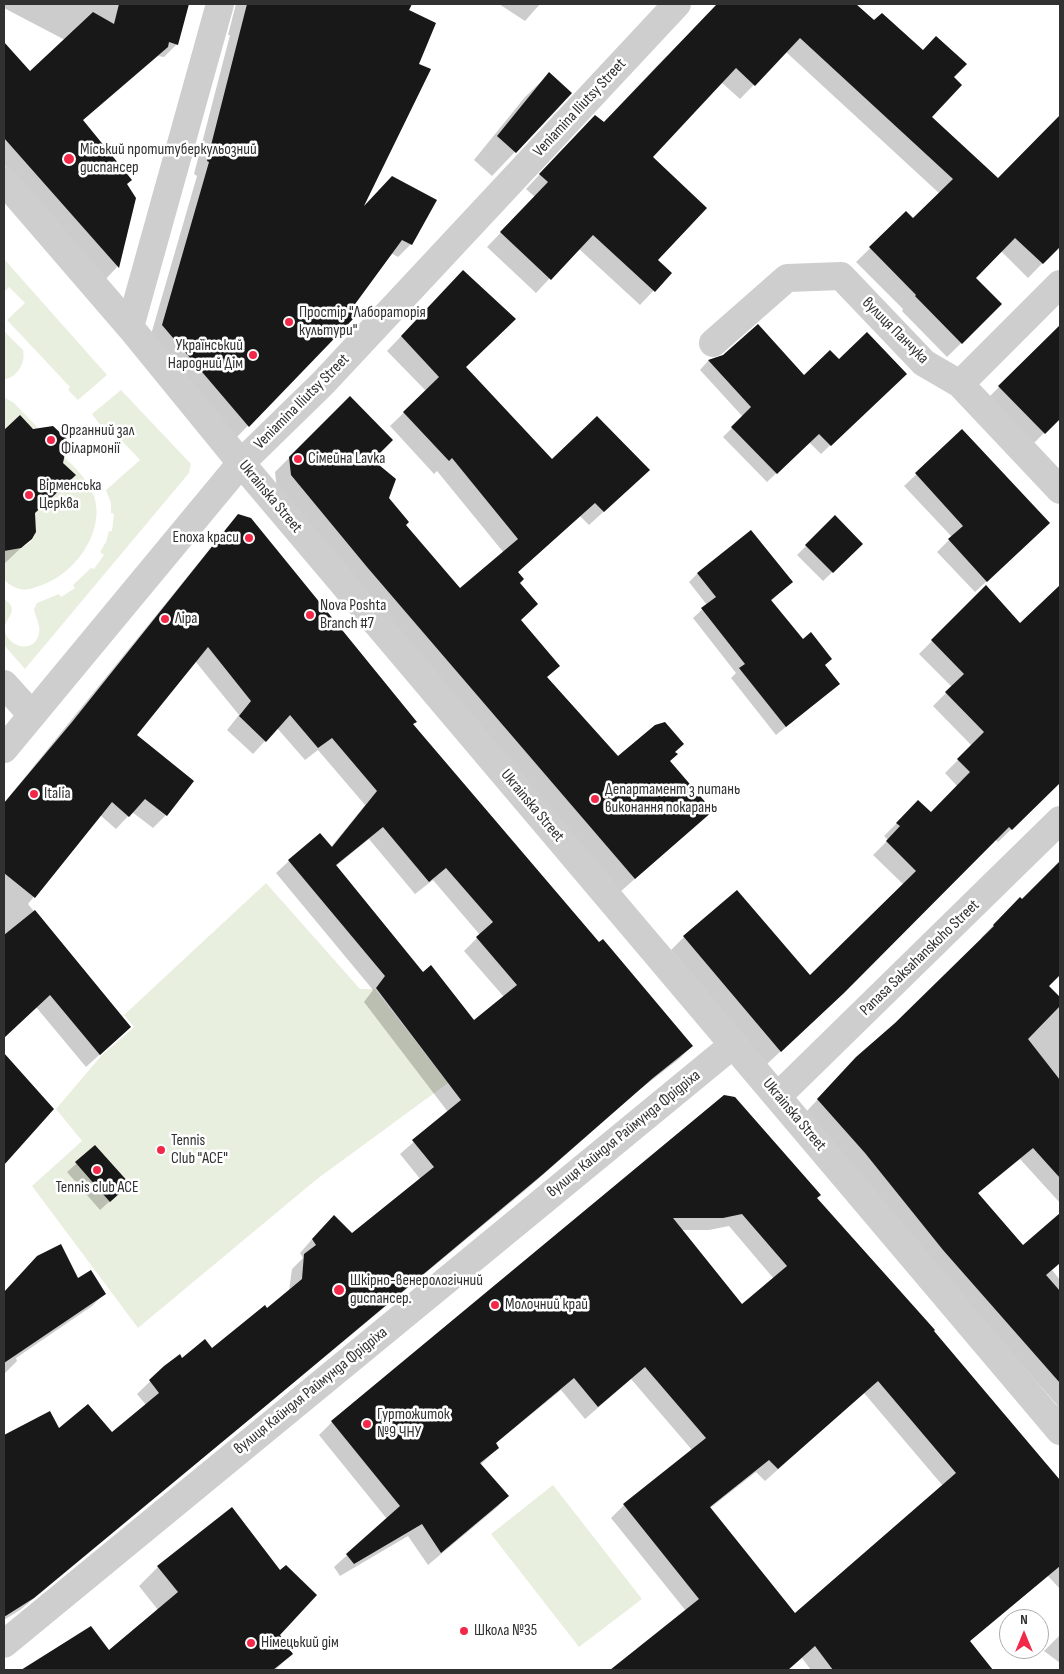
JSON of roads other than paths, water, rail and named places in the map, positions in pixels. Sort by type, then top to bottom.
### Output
[{"type":"street","points":[[130,327],[220,4]]},
{"type":"street","name":"Veniamina Iliutsy Street","points":[[4,750],[241,463],[324,383],[677,4]]},
{"type":"street","name":"Ukrainska Street","points":[[4,181],[130,327],[241,463],[1060,1431]]},
{"type":"street","name":"вулиця Панчука","points":[[713,343],[787,278],[841,276],[924,363],[960,384],[1060,490]]},
{"type":"street","points":[[960,384],[1060,284]]},
{"type":"street","points":[[4,684],[32,715]]},
{"type":"street","name":"Panasa Saksahanskoho Street","points":[[778,1096],[1060,820]]},
{"type":"street","name":"вулиця Кайндля Раймунда Фрідріха","points":[[4,1644],[734,1044]]},
{"type":"place","name":"Міський протитуберкульозний диспансер","points":[[69,159]]},
{"type":"place","name":"Простір \"Лабораторія культури\"","points":[[289,322]]},
{"type":"place","name":"Український Народний Дім","points":[[253,355]]},
{"type":"place","name":"Органний зал Філармонії","points":[[51,440]]},
{"type":"place","name":"Сімейна Lavka","points":[[298,459]]},
{"type":"place","name":"Вірменська Церква","points":[[29,495]]},
{"type":"place","name":"Епоха краси","points":[[249,538]]},
{"type":"place","name":"Nova Poshta Branch #7","points":[[310,615]]},
{"type":"place","name":"Ліра","points":[[165,619]]},
{"type":"place","name":"Italia","points":[[34,794]]},
{"type":"place","name":"Департамент з питань виконання покарань","points":[[595,799]]},
{"type":"place","name":"Tennis Club \"ACE\"","points":[[161,1150]]},
{"type":"place","name":"Tennis club ACE","points":[[97,1170]]},
{"type":"place","name":"Шкірно-венерологічний диспансер.","points":[[339,1290]]},
{"type":"place","name":"Молочний край","points":[[495,1305]]},
{"type":"place","name":"Гуртожиток №9 ЧНУ","points":[[367,1424]]},
{"type":"place","name":"Школа №35","points":[[464,1631]]},
{"type":"place","name":"Німецький дім","points":[[251,1643]]}]
